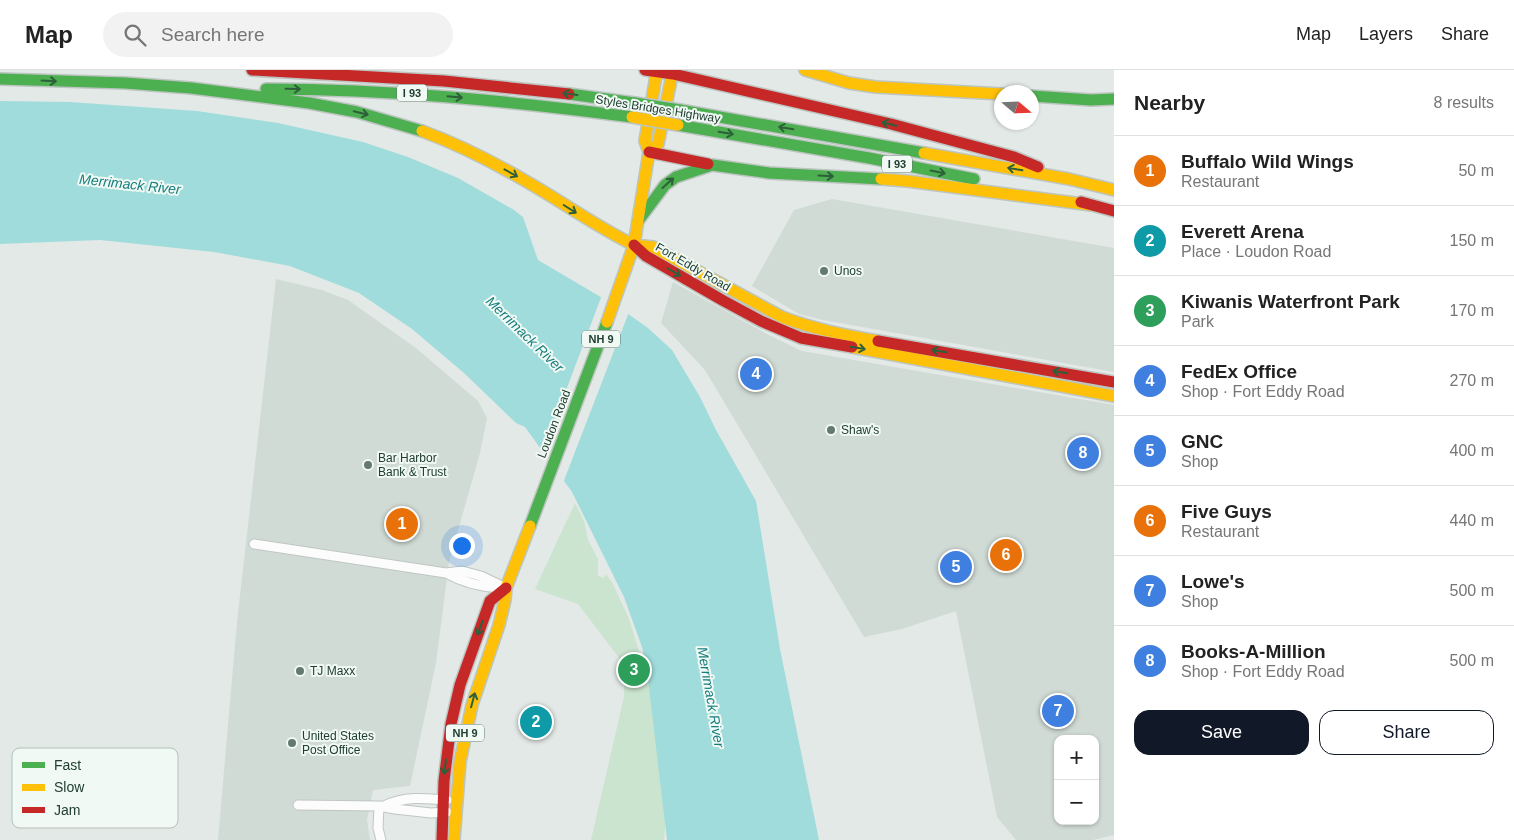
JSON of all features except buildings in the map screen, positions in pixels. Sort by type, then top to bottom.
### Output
[{"type":"main road","name":"Styles Bridges Highway","points":[[252,70],[444,81],[558,92],[680,110],[1069,179],[1114,190]]},
{"type":"main road","points":[[653,70],[673,72],[892,124],[1014,157],[1069,179]]},
{"type":"main road","name":"Loudon Road","points":[[454,840],[456,806],[466,730],[477,686],[506,603],[506,588],[617,296],[634,245],[649,152],[645,141],[653,70]]},
{"type":"main road","points":[[805,70],[849,83],[876,88],[994,94]]},
{"type":"main road","name":"Loudon Road","points":[[649,152],[658,144],[673,72]]},
{"type":"main road","name":"I 93","points":[[0,79],[124,82],[192,88]]},
{"type":"main road","name":"Styles Bridges Highway","points":[[192,88],[348,90],[407,93],[632,118],[869,158],[1044,193],[1114,211]]},
{"type":"main road","points":[[192,88],[309,103],[357,112],[423,131],[472,152],[529,183],[611,234],[634,245]]},
{"type":"main road","points":[[1039,96],[1091,100],[1114,99]]},
{"type":"main road","points":[[649,152],[712,165],[769,173],[906,181],[1091,205]]},
{"type":"main road","points":[[638,221],[665,186],[676,177],[712,165]]},
{"type":"main road","name":"Fort Eddy Road","points":[[634,245],[652,247],[754,302],[802,325],[839,334],[1114,382]]},
{"type":"main road","name":"Fort Eddy Road","points":[[634,245],[646,256],[731,306],[801,338],[1114,396]]},
{"type":"main road","name":"Loudon Road","points":[[442,840],[444,781],[451,724],[460,685],[490,601],[506,588]]},
{"type":"street","points":[[254,544],[446,574],[462,571],[481,576],[506,588]]},
{"type":"street","points":[[381,806],[403,799],[443,799],[456,806]]},
{"type":"street","points":[[298,805],[381,806],[395,809],[443,812],[456,806]]},
{"type":"street","points":[[381,806],[378,828],[381,840]]},
{"type":"shaded area","points":[[832,199],[1114,248],[1114,372],[823,320],[799,314],[752,286],[794,210]]},
{"type":"shaded area","points":[[276,279],[322,290],[348,300],[416,348],[478,401],[487,418],[480,453],[449,562],[436,663],[410,786],[373,790],[367,820],[370,840],[218,840],[237,622]]},
{"type":"shaded area","points":[[673,282],[802,351],[1114,405],[1114,835],[1093,840],[1016,840],[997,817],[956,611],[902,629],[864,637],[705,370],[661,323]]},
{"type":"green space","points":[[575,503],[584,521],[588,540],[598,559],[598,576],[604,578],[606,574],[613,584],[629,619],[656,706],[666,814],[664,840],[591,840],[624,697],[624,679],[620,659],[578,604],[535,589]]},
{"type":"water","name":"Merrimack River","points":[[0,101],[70,102],[197,111],[278,123],[363,142],[408,157],[458,178],[514,210],[523,217],[538,260],[621,309],[648,328],[672,350],[700,397],[716,430],[756,501],[780,649],[819,840],[667,840],[647,671],[642,647],[624,597],[572,492],[525,427],[516,423],[464,373],[412,329],[359,293],[290,266],[214,252],[100,240],[0,244]]},
{"type":"pier","points":[[602,295],[629,312],[563,483],[542,454]]},
{"type":"traffic: fast","points":[[0,79],[125,83],[191,88],[309,103],[357,112],[422,131]]},
{"type":"traffic: fast","points":[[266,89],[358,91],[449,97],[632,117]]},
{"type":"traffic: fast","points":[[569,94],[635,103]]},
{"type":"traffic: fast","points":[[1039,96],[1091,100],[1114,99]]},
{"type":"traffic: fast","points":[[635,103],[680,110]]},
{"type":"traffic: fast","points":[[680,110],[924,153]]},
{"type":"traffic: fast","points":[[678,125],[869,158],[974,179]]},
{"type":"traffic: fast","points":[[638,221],[665,185],[676,177],[712,165],[769,173],[881,179]]},
{"type":"traffic: fast","points":[[530,526],[607,322]]},
{"type":"traffic: slow","points":[[607,322],[634,245],[649,152],[645,141],[657,70]]},
{"type":"traffic: slow","points":[[649,152],[658,144],[673,70]]},
{"type":"traffic: slow","points":[[805,70],[849,83],[876,87],[994,94]]},
{"type":"traffic: slow","points":[[632,117],[678,125]]},
{"type":"traffic: slow","points":[[422,131],[464,148],[503,168],[607,231],[634,245]]},
{"type":"traffic: slow","points":[[924,153],[1069,179],[1114,190]]},
{"type":"traffic: slow","points":[[881,179],[1091,205]]},
{"type":"traffic: slow","points":[[634,245],[653,247],[782,317],[817,328],[878,341]]},
{"type":"traffic: slow","points":[[852,347],[1114,396]]},
{"type":"traffic: slow","points":[[454,840],[460,762],[472,705],[499,625],[506,588],[530,526]]},
{"type":"traffic: jam","points":[[252,70],[444,81],[569,94]]},
{"type":"traffic: jam","points":[[645,70],[673,74],[891,124],[1014,157],[1038,167]]},
{"type":"traffic: jam","points":[[649,152],[708,164]]},
{"type":"traffic: jam","points":[[1081,202],[1114,211]]},
{"type":"traffic: jam","points":[[634,245],[646,256],[761,321],[801,338],[852,347]]},
{"type":"traffic: jam","points":[[878,341],[1114,382]]},
{"type":"traffic: jam","points":[[442,840],[444,781],[451,724],[460,685],[490,601],[506,588]]},
{"type":"place","name":"Unos","points":[[824,271]]},
{"type":"place","name":"FedEx Office","points":[[756,374]]},
{"type":"place","name":"Shaw's","points":[[831,430]]},
{"type":"place","name":"Books-A-Million","points":[[1083,453]]},
{"type":"place","name":"Bar Harbor Bank & Trust","points":[[368,465]]},
{"type":"place","name":"Buffalo Wild Wings","points":[[402,524]]},
{"type":"place","name":"Five Guys","points":[[1006,555]]},
{"type":"place","name":"GNC","points":[[956,567]]},
{"type":"place","name":"Kiwanis Waterfront Park","points":[[634,670]]},
{"type":"place","name":"TJ Maxx","points":[[300,671]]},
{"type":"place","name":"Lowe's","points":[[1058,711]]},
{"type":"place","name":"Everett Arena","points":[[536,722]]},
{"type":"place","name":"United States Post Office","points":[[292,743]]}]
